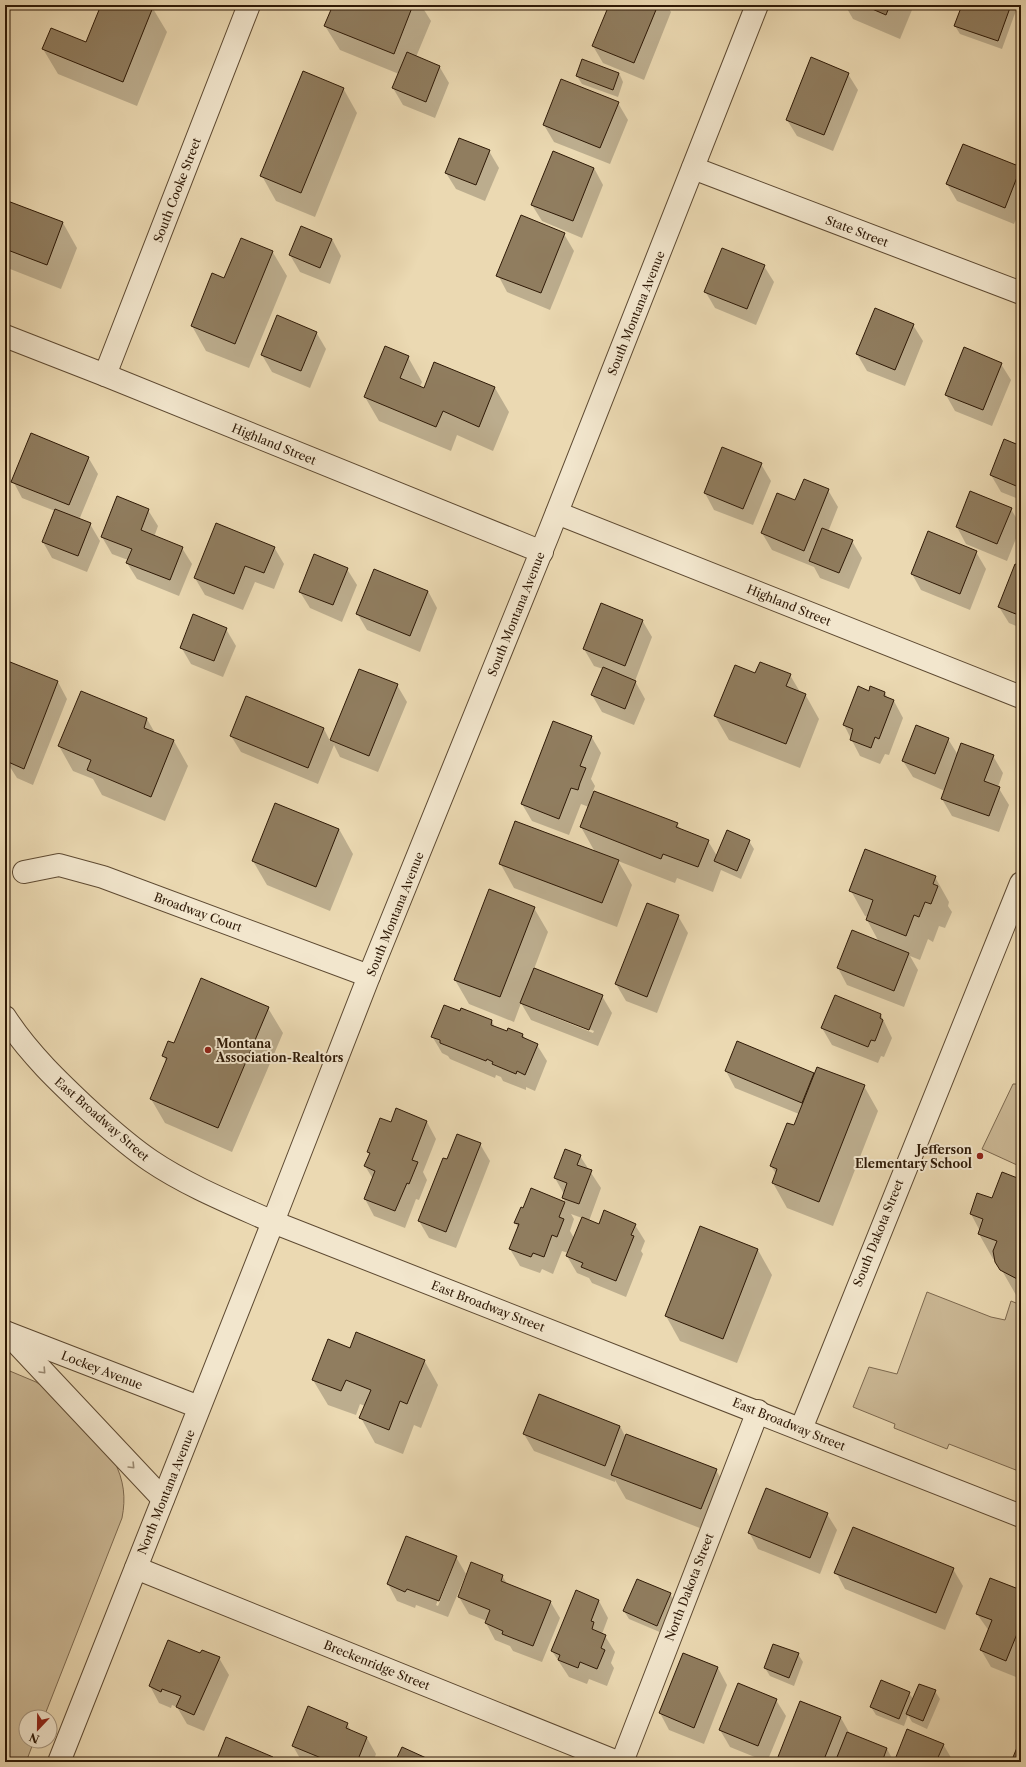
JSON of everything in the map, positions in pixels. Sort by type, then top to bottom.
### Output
[{"type":"street","name":"South Cooke Street","points":[[105,375],[249,5]]},
{"type":"street","name":"South Montana Avenue","points":[[274,1222],[370,976],[542,552],[757,5]]},
{"type":"street","name":"State Street","points":[[693,168],[1021,293]]},
{"type":"street","name":"Highland Street","points":[[5,336],[542,552]]},
{"type":"street","name":"Highland Street","points":[[557,513],[1021,697]]},
{"type":"street","name":"Broadway Court","points":[[24,872],[59,865],[103,877],[370,976]]},
{"type":"street","name":"South Dakota Street","points":[[800,1429],[1021,883]]},
{"type":"street","name":"East Broadway Street","points":[[5,1016],[19,1038],[56,1080],[113,1131],[152,1162],[208,1193],[274,1222],[758,1411],[1021,1516]]},
{"type":"street","name":"North Montana Avenue","points":[[59,1762],[199,1407],[274,1222]]},
{"type":"street","name":"Lockey Avenue","points":[[6,1332],[199,1407]]},
{"type":"street","points":[[6,1332],[163,1499]]},
{"type":"street","name":"North Dakota Street","points":[[622,1762],[758,1411]]},
{"type":"street","name":"Breckenridge Street","points":[[136,1568],[617,1762]]},
{"type":"shaded area","points":[[1013,1084],[1021,1084],[1021,1162],[1017,1165],[982,1149]]},
{"type":"shaded area","points":[[927,1292],[991,1317],[1005,1320],[1011,1301],[1021,1305],[1021,1472],[949,1444],[947,1449],[894,1428],[895,1424],[853,1407],[869,1367],[897,1374]]},
{"type":"shaded area","points":[[5,1369],[36,1382],[45,1388],[114,1461],[122,1482],[124,1503],[122,1518],[47,1709],[18,1709],[18,1749],[31,1749],[26,1762],[5,1762]]},
{"type":"building","points":[[101,5],[149,5],[153,7],[123,82],[42,49],[51,28],[86,42]]},
{"type":"building","points":[[333,5],[413,5],[394,54],[324,26]]},
{"type":"building","points":[[609,5],[658,5],[634,63],[592,46]]},
{"type":"building","points":[[863,5],[890,5],[886,15]]},
{"type":"building","points":[[962,5],[1011,5],[998,41],[954,26]]},
{"type":"building","points":[[407,52],[440,66],[426,102],[392,88]]},
{"type":"building","points":[[811,57],[849,73],[824,135],[786,120]]},
{"type":"building","points":[[582,59],[619,73],[613,90],[576,76]]},
{"type":"building","points":[[303,71],[344,88],[301,193],[260,176]]},
{"type":"building","points":[[561,79],[619,102],[600,148],[543,125]]},
{"type":"building","points":[[459,138],[490,150],[476,185],[445,173]]},
{"type":"building","points":[[963,144],[1021,167],[1005,208],[946,184]]},
{"type":"building","points":[[553,151],[594,168],[573,221],[531,205]]},
{"type":"building","points":[[5,200],[63,222],[47,265],[5,249]]},
{"type":"building","points":[[521,215],[565,233],[541,293],[496,276]]},
{"type":"building","points":[[301,226],[332,239],[320,268],[289,255]]},
{"type":"building","points":[[241,238],[273,251],[235,344],[191,326],[212,273],[224,278]]},
{"type":"building","points":[[722,248],[765,265],[747,309],[704,292]]},
{"type":"building","points":[[875,308],[914,324],[895,370],[856,354]]},
{"type":"building","points":[[277,315],[317,332],[301,371],[261,355]]},
{"type":"building","points":[[385,346],[409,356],[400,378],[424,388],[434,362],[495,387],[479,427],[443,411],[436,427],[364,397]]},
{"type":"building","points":[[964,347],[1002,363],[983,410],[945,395]]},
{"type":"building","points":[[31,433],[89,457],[69,505],[11,482]]},
{"type":"building","points":[[1004,439],[1021,446],[1021,488],[990,475]]},
{"type":"building","points":[[722,447],[762,463],[743,509],[704,493]]},
{"type":"building","points":[[804,479],[829,489],[804,551],[761,533],[777,493],[795,500]]},
{"type":"building","points":[[970,491],[1012,508],[997,544],[956,527]]},
{"type":"building","points":[[117,496],[149,509],[141,530],[183,547],[170,580],[126,563],[132,549],[101,537]]},
{"type":"building","points":[[55,509],[91,523],[78,556],[42,542]]},
{"type":"building","points":[[216,523],[275,547],[264,573],[245,566],[234,594],[194,578]]},
{"type":"building","points":[[822,528],[853,540],[839,573],[809,561]]},
{"type":"building","points":[[928,531],[977,551],[960,594],[911,574]]},
{"type":"building","points":[[314,554],[348,568],[333,605],[299,592]]},
{"type":"building","points":[[1015,564],[1021,566],[1021,616],[998,607]]},
{"type":"building","points":[[374,569],[428,591],[410,636],[356,614]]},
{"type":"building","points":[[601,603],[643,620],[625,666],[583,649]]},
{"type":"building","points":[[193,614],[227,628],[214,661],[180,648]]},
{"type":"building","points":[[5,660],[58,681],[24,769],[6,761],[9,754],[5,752]]},
{"type":"building","points":[[760,662],[791,674],[786,686],[806,694],[786,744],[714,716],[735,665],[755,673]]},
{"type":"building","points":[[603,667],[636,681],[625,709],[591,695]]},
{"type":"building","points":[[359,669],[398,684],[369,756],[330,740]]},
{"type":"building","points":[[858,686],[869,691],[870,686],[885,692],[884,696],[894,700],[879,739],[875,737],[871,748],[850,740],[853,729],[843,725]]},
{"type":"building","points":[[81,691],[147,718],[144,728],[174,740],[151,797],[87,770],[91,760],[58,746]]},
{"type":"building","points":[[246,696],[324,728],[308,768],[230,736]]},
{"type":"building","points":[[553,721],[592,736],[580,766],[586,768],[578,790],[571,788],[559,819],[521,804]]},
{"type":"building","points":[[916,725],[949,738],[935,774],[902,761]]},
{"type":"building","points":[[961,743],[994,755],[984,781],[1000,787],[989,816],[941,799]]},
{"type":"building","points":[[594,791],[678,823],[676,827],[709,840],[698,867],[663,854],[661,859],[580,827]]},
{"type":"building","points":[[275,803],[339,829],[316,887],[252,861]]},
{"type":"building","points":[[515,821],[619,860],[602,903],[499,864]]},
{"type":"building","points":[[727,830],[750,840],[737,871],[714,861]]},
{"type":"building","points":[[865,849],[936,876],[933,884],[938,886],[931,904],[925,902],[919,917],[914,915],[906,936],[866,920],[873,900],[849,891]]},
{"type":"building","points":[[489,889],[535,907],[500,997],[454,980]]},
{"type":"building","points":[[647,903],[679,915],[647,997],[615,984]]},
{"type":"building","points":[[852,930],[909,953],[894,991],[837,968]]},
{"type":"building","points":[[534,968],[603,995],[589,1030],[520,1003]]},
{"type":"building","name":"Montana Association-Realtors","points":[[201,978],[269,1007],[218,1128],[150,1099],[167,1058],[162,1056],[168,1041],[174,1043]]},
{"type":"building","points":[[835,995],[881,1014],[880,1018],[883,1020],[877,1036],[875,1041],[871,1040],[868,1047],[821,1028]]},
{"type":"building","points":[[444,1005],[460,1011],[461,1008],[492,1020],[491,1025],[507,1031],[508,1028],[523,1034],[522,1037],[538,1044],[525,1075],[517,1071],[516,1074],[492,1064],[493,1062],[487,1059],[486,1061],[440,1043],[440,1040],[431,1037]]},
{"type":"building","points":[[737,1041],[814,1073],[802,1103],[725,1071]]},
{"type":"building","points":[[817,1067],[865,1085],[819,1202],[772,1183],[777,1169],[770,1166],[787,1123],[794,1125]]},
{"type":"building","points":[[396,1108],[427,1121],[412,1160],[418,1162],[409,1184],[407,1183],[395,1211],[364,1199],[375,1171],[364,1166],[370,1153],[367,1152],[380,1118],[391,1122]]},
{"type":"building","points":[[457,1134],[481,1143],[446,1232],[418,1221],[443,1158],[447,1159]]},
{"type":"building","points":[[565,1149],[581,1155],[577,1165],[592,1170],[579,1204],[562,1198],[567,1183],[554,1178]]},
{"type":"building","points":[[1002,1172],[1020,1179],[1021,1177],[1021,1281],[1000,1270],[995,1262],[993,1251],[997,1241],[978,1234],[983,1219],[970,1214],[977,1193],[992,1198]]},
{"type":"building","points":[[531,1188],[565,1202],[559,1217],[564,1219],[557,1237],[552,1235],[544,1257],[533,1253],[531,1257],[509,1249],[519,1224],[514,1223],[521,1207],[523,1208]]},
{"type":"building","points":[[604,1210],[636,1224],[631,1235],[634,1236],[616,1281],[581,1267],[583,1263],[566,1256],[582,1217],[599,1224]]},
{"type":"building","points":[[700,1226],[758,1249],[723,1339],[665,1316]]},
{"type":"building","points":[[356,1332],[425,1360],[407,1404],[400,1401],[389,1430],[359,1418],[371,1390],[346,1380],[341,1391],[312,1380],[328,1339],[350,1348]]},
{"type":"building","points":[[539,1394],[620,1426],[605,1466],[523,1434]]},
{"type":"building","points":[[626,1434],[717,1469],[701,1509],[611,1475]]},
{"type":"building","points":[[766,1488],[828,1513],[810,1558],[748,1533]]},
{"type":"building","points":[[853,1527],[954,1568],[936,1613],[834,1573]]},
{"type":"building","points":[[406,1536],[457,1556],[439,1601],[407,1589],[405,1592],[387,1584]]},
{"type":"building","points":[[471,1562],[503,1575],[501,1581],[551,1601],[533,1646],[502,1634],[503,1631],[485,1623],[490,1610],[458,1597]]},
{"type":"building","points":[[990,1578],[1021,1590],[1021,1624],[1006,1661],[980,1650],[992,1620],[976,1614]]},
{"type":"building","points":[[637,1579],[671,1593],[657,1626],[623,1611]]},
{"type":"building","points":[[576,1590],[599,1600],[591,1621],[594,1622],[592,1629],[606,1635],[601,1648],[605,1650],[597,1669],[580,1662],[578,1668],[558,1660],[560,1655],[551,1651]]},
{"type":"building","points":[[168,1640],[200,1653],[202,1650],[220,1657],[194,1715],[176,1707],[181,1696],[162,1689],[161,1692],[149,1686]]},
{"type":"building","points":[[773,1644],[799,1653],[789,1678],[764,1668]]},
{"type":"building","points":[[683,1653],[718,1667],[694,1728],[659,1713]]},
{"type":"building","points":[[881,1680],[910,1692],[899,1719],[870,1707]]},
{"type":"building","points":[[738,1683],[777,1699],[758,1746],[719,1730]]},
{"type":"building","points":[[919,1684],[936,1690],[923,1721],[906,1714]]},
{"type":"building","points":[[800,1701],[841,1717],[823,1762],[776,1762]]},
{"type":"building","points":[[308,1706],[348,1723],[346,1728],[367,1737],[357,1762],[331,1762],[292,1746]]},
{"type":"building","points":[[907,1729],[944,1744],[936,1762],[894,1762]]},
{"type":"building","points":[[847,1732],[887,1748],[882,1762],[835,1762]]},
{"type":"building","points":[[226,1737],[273,1757],[270,1762],[216,1762]]},
{"type":"building","points":[[1021,1738],[1021,1762],[1011,1762]]},
{"type":"building","points":[[402,1747],[435,1762],[395,1762]]},
{"type":"place","name":"Montana Association-Realtors","points":[[208,1050]]},
{"type":"place","name":"Jefferson Elementary School","points":[[980,1156]]}]
